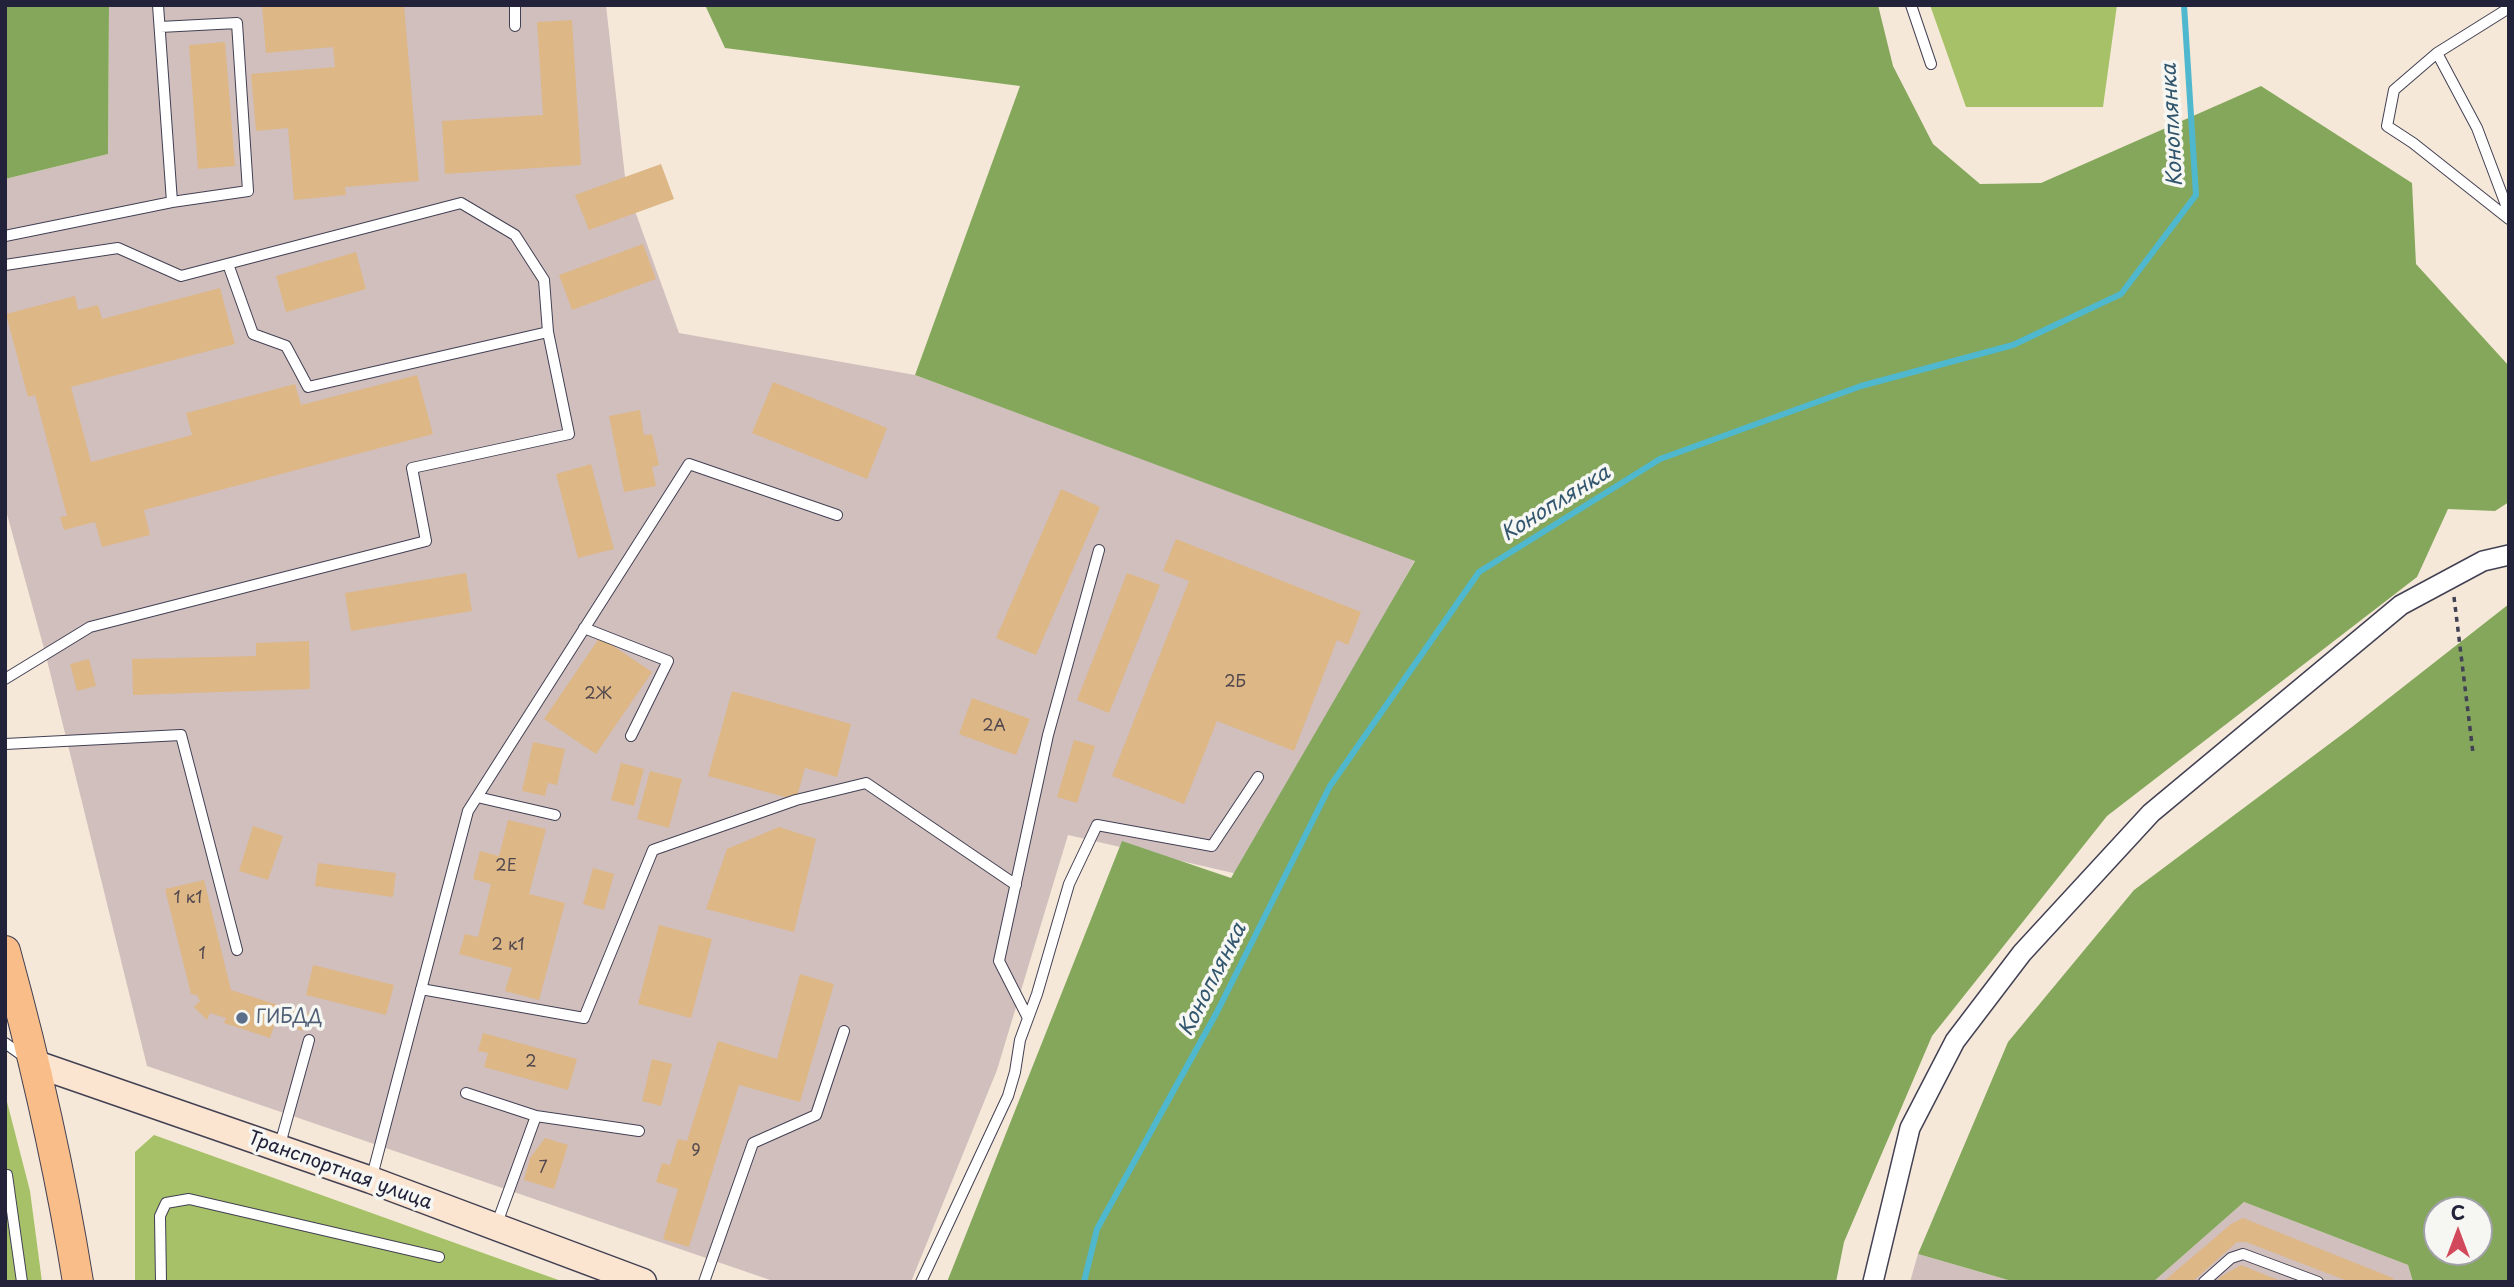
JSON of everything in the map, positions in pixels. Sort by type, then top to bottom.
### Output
[{"type":"main road","points":[[5,951],[36,1064],[78,1282]]},
{"type":"main road","name":"Транспортная улица","points":[[36,1064],[371,1180],[643,1282]]},
{"type":"street","points":[[1873,1282],[1910,1128],[1955,1041],[2022,953],[2151,813],[2401,605],[2483,561],[2508,556]]},
{"type":"lane","points":[[158,5],[172,202]]},
{"type":"lane","points":[[515,5],[515,26]]},
{"type":"lane","points":[[1911,5],[1931,64]]},
{"type":"lane","points":[[2509,8],[2437,53],[2394,90],[2387,127],[2413,143],[2509,219]]},
{"type":"lane","points":[[5,236],[172,202],[248,191],[237,23],[160,27]]},
{"type":"lane","points":[[2437,53],[2477,128],[2509,213]]},
{"type":"lane","points":[[5,265],[118,248],[181,276],[461,203],[515,235],[544,279],[548,332],[569,434],[412,468],[426,541],[90,627],[5,679]]},
{"type":"lane","points":[[228,264],[253,334],[286,346],[308,387],[548,332]]},
{"type":"lane","points":[[371,1180],[468,811],[689,464],[837,515]]},
{"type":"lane","points":[[1028,1018],[999,961],[1048,734],[1099,550]]},
{"type":"lane","points":[[584,628],[668,661],[631,736]]},
{"type":"lane","points":[[5,744],[181,734],[237,950]]},
{"type":"lane","points":[[921,1282],[1008,1096],[1020,1040],[1069,884],[1097,825],[1212,846],[1258,777]]},
{"type":"lane","points":[[421,989],[584,1018],[653,850],[796,800],[866,783],[1016,885]]},
{"type":"lane","points":[[477,797],[555,815]]},
{"type":"lane","points":[[704,1282],[753,1143],[816,1115],[844,1031]]},
{"type":"lane","points":[[279,1149],[309,1040]]},
{"type":"lane","points":[[5,1044],[36,1064]]},
{"type":"lane","points":[[466,1093],[536,1116],[639,1131]]},
{"type":"lane","points":[[496,1227],[536,1116]]},
{"type":"lane","points":[[5,1175],[22,1282]]},
{"type":"lane","points":[[160,1282],[160,1216],[166,1203],[189,1199],[439,1257]]},
{"type":"lane","points":[[2204,1282],[2231,1258],[2243,1254],[2318,1282]]},
{"type":"path","points":[[2452,578],[2473,752]]},
{"type":"shaded area","points":[[109,5],[606,5],[626,186],[679,333],[915,375],[1415,560],[1242,875],[1068,835],[997,1070],[911,1282],[776,1282],[147,1066],[45,652],[5,507],[5,179],[108,154]]},
{"type":"shaded area","points":[[2244,1202],[2408,1265],[2413,1282],[2153,1282]]},
{"type":"shaded area","points":[[1918,1254],[2015,1282],[1910,1282]]},
{"type":"green space","points":[[5,5],[109,5],[108,154],[5,179]]},
{"type":"green space","points":[[705,5],[1878,5],[1893,66],[1933,144],[1980,184],[2041,183],[2261,86],[2412,183],[2416,264],[2509,366],[2509,502],[2495,511],[2448,509],[2417,577],[2107,816],[1932,1036],[1844,1242],[1836,1282],[947,1282],[1122,841],[1231,878],[1415,561],[915,375],[1020,86],[725,48]]},
{"type":"green space","points":[[1930,5],[2117,5],[2103,107],[1966,107]]},
{"type":"green space","points":[[2509,604],[2509,1282],[2413,1282],[2408,1265],[2244,1202],[2153,1282],[2015,1282],[1918,1254],[2008,1042],[2134,890],[2352,727]]},
{"type":"green space","points":[[5,1094],[30,1191],[42,1282],[5,1282]]},
{"type":"green space","points":[[154,1135],[564,1282],[135,1282],[135,1152]]},
{"type":"building","points":[[262,5],[404,5],[419,181],[345,187],[346,195],[294,200],[288,128],[256,131],[251,74],[335,67],[333,47],[266,53]]},
{"type":"building","points":[[572,20],[581,165],[445,174],[442,121],[543,115],[537,22]]},
{"type":"building","points":[[225,42],[235,166],[198,169],[189,45]]},
{"type":"building","points":[[661,164],[674,199],[589,230],[575,195]]},
{"type":"building","points":[[643,244],[656,279],[572,310],[559,275]]},
{"type":"building","points":[[356,252],[366,289],[286,312],[276,276]]},
{"type":"building","points":[[220,288],[235,344],[71,387],[91,462],[192,435],[186,413],[295,384],[301,405],[417,375],[433,434],[144,510],[150,535],[102,547],[95,522],[64,530],[60,517],[67,516],[35,395],[28,397],[6,314],[75,296],[78,310],[98,305],[102,319]]},
{"type":"building","points":[[773,382],[887,428],[867,479],[752,433]]},
{"type":"building","points":[[640,410],[644,435],[652,434],[659,465],[652,467],[656,486],[624,492],[609,416]]},
{"type":"building","points":[[591,464],[614,549],[578,558],[556,474]]},
{"type":"building","points":[[1061,489],[1100,507],[1036,655],[996,638]]},
{"type":"building","points":[[1176,539],[1361,612],[1348,645],[1337,640],[1294,751],[1217,721],[1184,804],[1112,776],[1189,581],[1163,571]]},
{"type":"building","points":[[466,573],[472,611],[351,631],[345,593]]},
{"type":"building","points":[[1127,573],[1160,585],[1109,713],[1077,700]]},
{"type":"building","points":[[600,637],[652,672],[596,754],[544,719]]},
{"type":"building","points":[[309,641],[310,689],[133,695],[132,659],[256,656],[256,643]]},
{"type":"building","points":[[89,659],[96,686],[77,691],[70,664]]},
{"type":"building","points":[[732,691],[851,724],[837,777],[805,768],[796,800],[708,776]]},
{"type":"building","points":[[972,698],[1030,719],[1016,755],[959,734]]},
{"type":"building","points":[[1074,740],[1095,746],[1077,803],[1057,797]]},
{"type":"building","points":[[533,742],[565,749],[557,785],[548,783],[545,796],[522,791]]},
{"type":"building","points":[[621,763],[644,769],[634,806],[611,800]]},
{"type":"building","points":[[650,771],[682,779],[669,828],[637,819]]},
{"type":"building","points":[[508,820],[546,829],[529,894],[565,903],[539,1000],[505,991],[512,968],[459,954],[465,934],[478,937],[491,884],[473,879],[480,851],[499,856]]},
{"type":"building","points":[[253,826],[283,836],[268,880],[239,871]]},
{"type":"building","points":[[779,827],[816,839],[794,932],[706,909],[727,849]]},
{"type":"building","points":[[318,863],[396,873],[393,897],[315,886]]},
{"type":"building","points":[[593,868],[614,874],[604,910],[583,904]]},
{"type":"building","points":[[204,880],[231,990],[281,1006],[270,1038],[224,1023],[226,1018],[210,1013],[207,1020],[194,1007],[200,1001],[197,995],[191,994],[165,889]]},
{"type":"building","points":[[659,925],[712,939],[691,1018],[638,1004]]},
{"type":"building","points":[[313,965],[394,985],[386,1015],[306,995]]},
{"type":"building","points":[[800,974],[834,984],[800,1102],[739,1085],[689,1247],[663,1239],[678,1189],[656,1182],[662,1163],[670,1165],[678,1139],[687,1141],[718,1041],[777,1059]]},
{"type":"building","points":[[286,1003],[310,1014],[302,1031],[277,1020]]},
{"type":"building","points":[[483,1033],[577,1059],[568,1090],[484,1067],[488,1053],[478,1051]]},
{"type":"building","points":[[652,1059],[672,1064],[661,1106],[642,1101]]},
{"type":"building","points":[[545,1138],[568,1145],[554,1189],[524,1180],[530,1158]]},
{"type":"building","points":[[2243,1218],[2393,1278],[2393,1282],[2350,1282],[2246,1242],[2237,1242],[2192,1282],[2163,1282],[2231,1224]]},
{"type":"building","points":[[2241,1265],[2283,1282],[2218,1282],[2220,1277]]},
{"type":"waterway","name":"Коноплянка","points":[[1084,1282],[1097,1229],[1217,1012],[1330,786],[1479,572],[1660,459],[1861,386],[2013,345],[2121,294],[2196,195],[2184,5]]},
{"type":"place","name":"ГИБДД","points":[[242,1018]]}]
